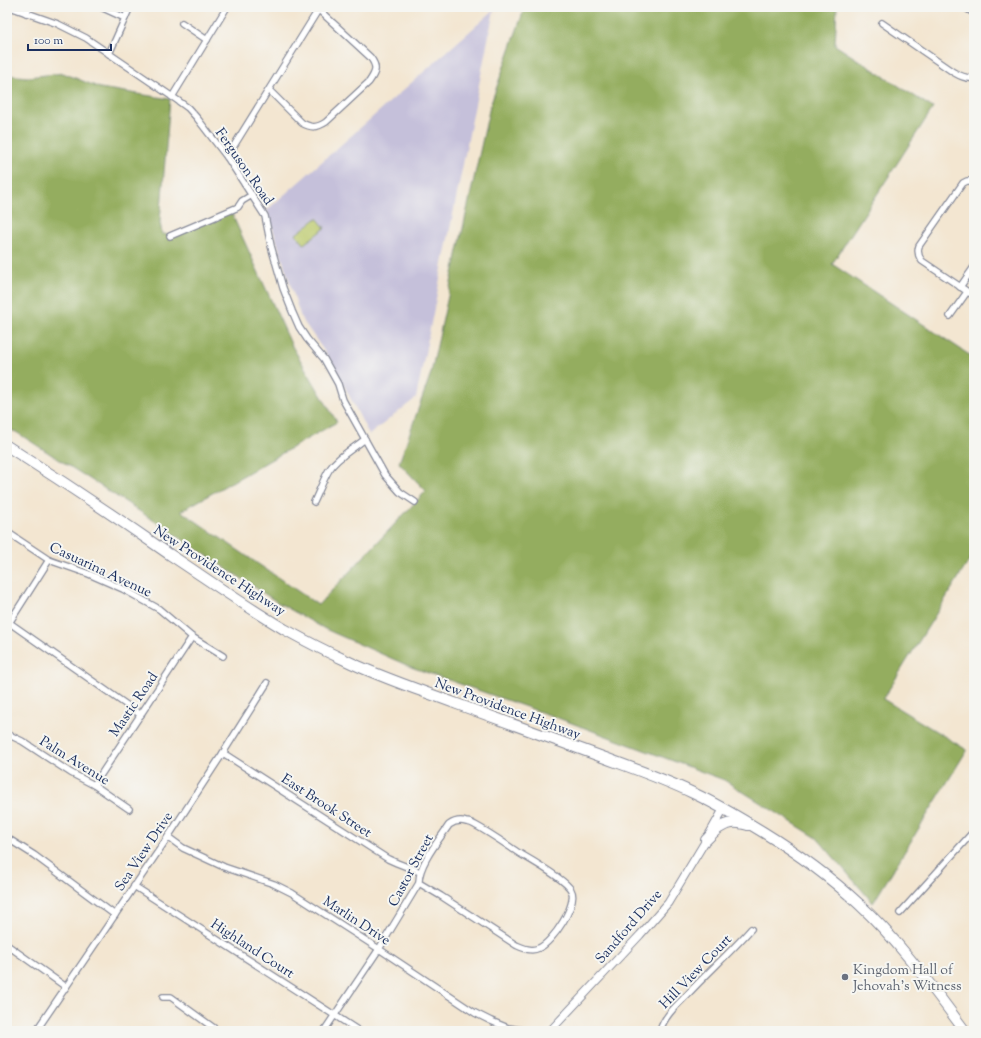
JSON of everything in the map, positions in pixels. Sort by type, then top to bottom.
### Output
[{"type":"highway","name":"New Providence Highway","points":[[7,446],[72,487],[263,616],[284,629],[348,662],[398,683],[658,778],[694,793],[724,808],[754,826],[808,862],[860,904],[917,967],[965,1031]]},
{"type":"highway","points":[[706,840],[723,826],[733,823],[754,826]]},
{"type":"street","name":"Ferguson Road","points":[[10,7],[27,10],[86,38],[188,108],[197,118],[227,158],[265,216],[271,246],[283,288],[299,327],[324,359],[338,384],[344,400],[365,440],[385,475],[400,492],[415,502]]},
{"type":"street","points":[[101,7],[125,18]]},
{"type":"street","points":[[109,54],[130,7]]},
{"type":"street","points":[[172,97],[227,7]]},
{"type":"street","points":[[964,7],[974,13]]},
{"type":"street","points":[[227,158],[269,90],[320,9],[370,57],[375,66],[375,72],[369,82],[321,126],[307,126],[302,123],[269,90]]},
{"type":"street","points":[[882,23],[953,72],[968,79],[974,78]]},
{"type":"street","points":[[182,24],[207,40]]},
{"type":"street","points":[[974,181],[967,181],[964,183],[917,250],[919,258],[922,261],[974,296]]},
{"type":"street","points":[[170,236],[236,208],[242,201],[252,195]]},
{"type":"street","points":[[960,287],[974,267]]},
{"type":"street","points":[[950,316],[967,292]]},
{"type":"street","points":[[314,502],[329,470],[343,456],[365,440]]},
{"type":"street","name":"Casuarina Avenue","points":[[7,532],[49,560],[90,574],[123,589],[159,610],[192,636],[222,656]]},
{"type":"street","points":[[49,560],[8,622],[141,715]]},
{"type":"street","name":"Mastic Road","points":[[94,785],[192,636]]},
{"type":"street","name":"Sea View Drive","points":[[36,1031],[168,837],[267,683]]},
{"type":"street","name":"Palm Avenue","points":[[7,734],[22,741],[71,773],[94,785],[129,809]]},
{"type":"street","name":"East Brook Street","points":[[223,753],[388,859],[420,872]]},
{"type":"street","name":"Sandford Drive","points":[[550,1031],[668,903],[724,808]]},
{"type":"street","name":"Castor Street","points":[[324,1031],[379,949],[419,884],[420,872],[429,855],[449,825],[453,822],[460,820],[474,824],[556,876],[571,890],[573,901],[569,911],[553,936],[544,946],[539,949],[526,950],[516,945],[436,892],[419,884]]},
{"type":"street","points":[[900,912],[974,831]]},
{"type":"street","name":"Marlin Drive","points":[[168,837],[184,848],[224,867],[274,884],[292,893],[475,1013],[508,1028],[528,1031]]},
{"type":"street","points":[[7,838],[34,855],[115,915]]},
{"type":"street","name":"Highland Court","points":[[134,886],[359,1031]]},
{"type":"street","name":"Hill View Court","points":[[660,1031],[665,1019],[680,1002],[751,930]]},
{"type":"street","points":[[7,945],[66,986]]},
{"type":"street","points":[[163,997],[171,997],[218,1031]]},
{"type":"shaded area","points":[[494,10],[416,398],[369,435],[334,365],[301,318],[267,210]]},
{"type":"green space","points":[[525,7],[837,7],[835,45],[933,108],[832,264],[974,358],[974,553],[883,699],[967,750],[873,903],[817,838],[724,780],[558,718],[411,667],[325,629],[277,602],[124,501],[16,432],[7,429],[7,75],[28,77],[63,73],[100,88],[170,99],[160,222],[162,234],[173,235],[231,212],[292,346],[337,422],[181,511],[318,605],[426,491],[399,463],[431,373],[490,106]]},
{"type":"green space","points":[[317,218],[325,228],[304,244],[296,234]]},
{"type":"place","name":"Kingdom Hall of Jehovah’s Witness","points":[[845,977]]}]
